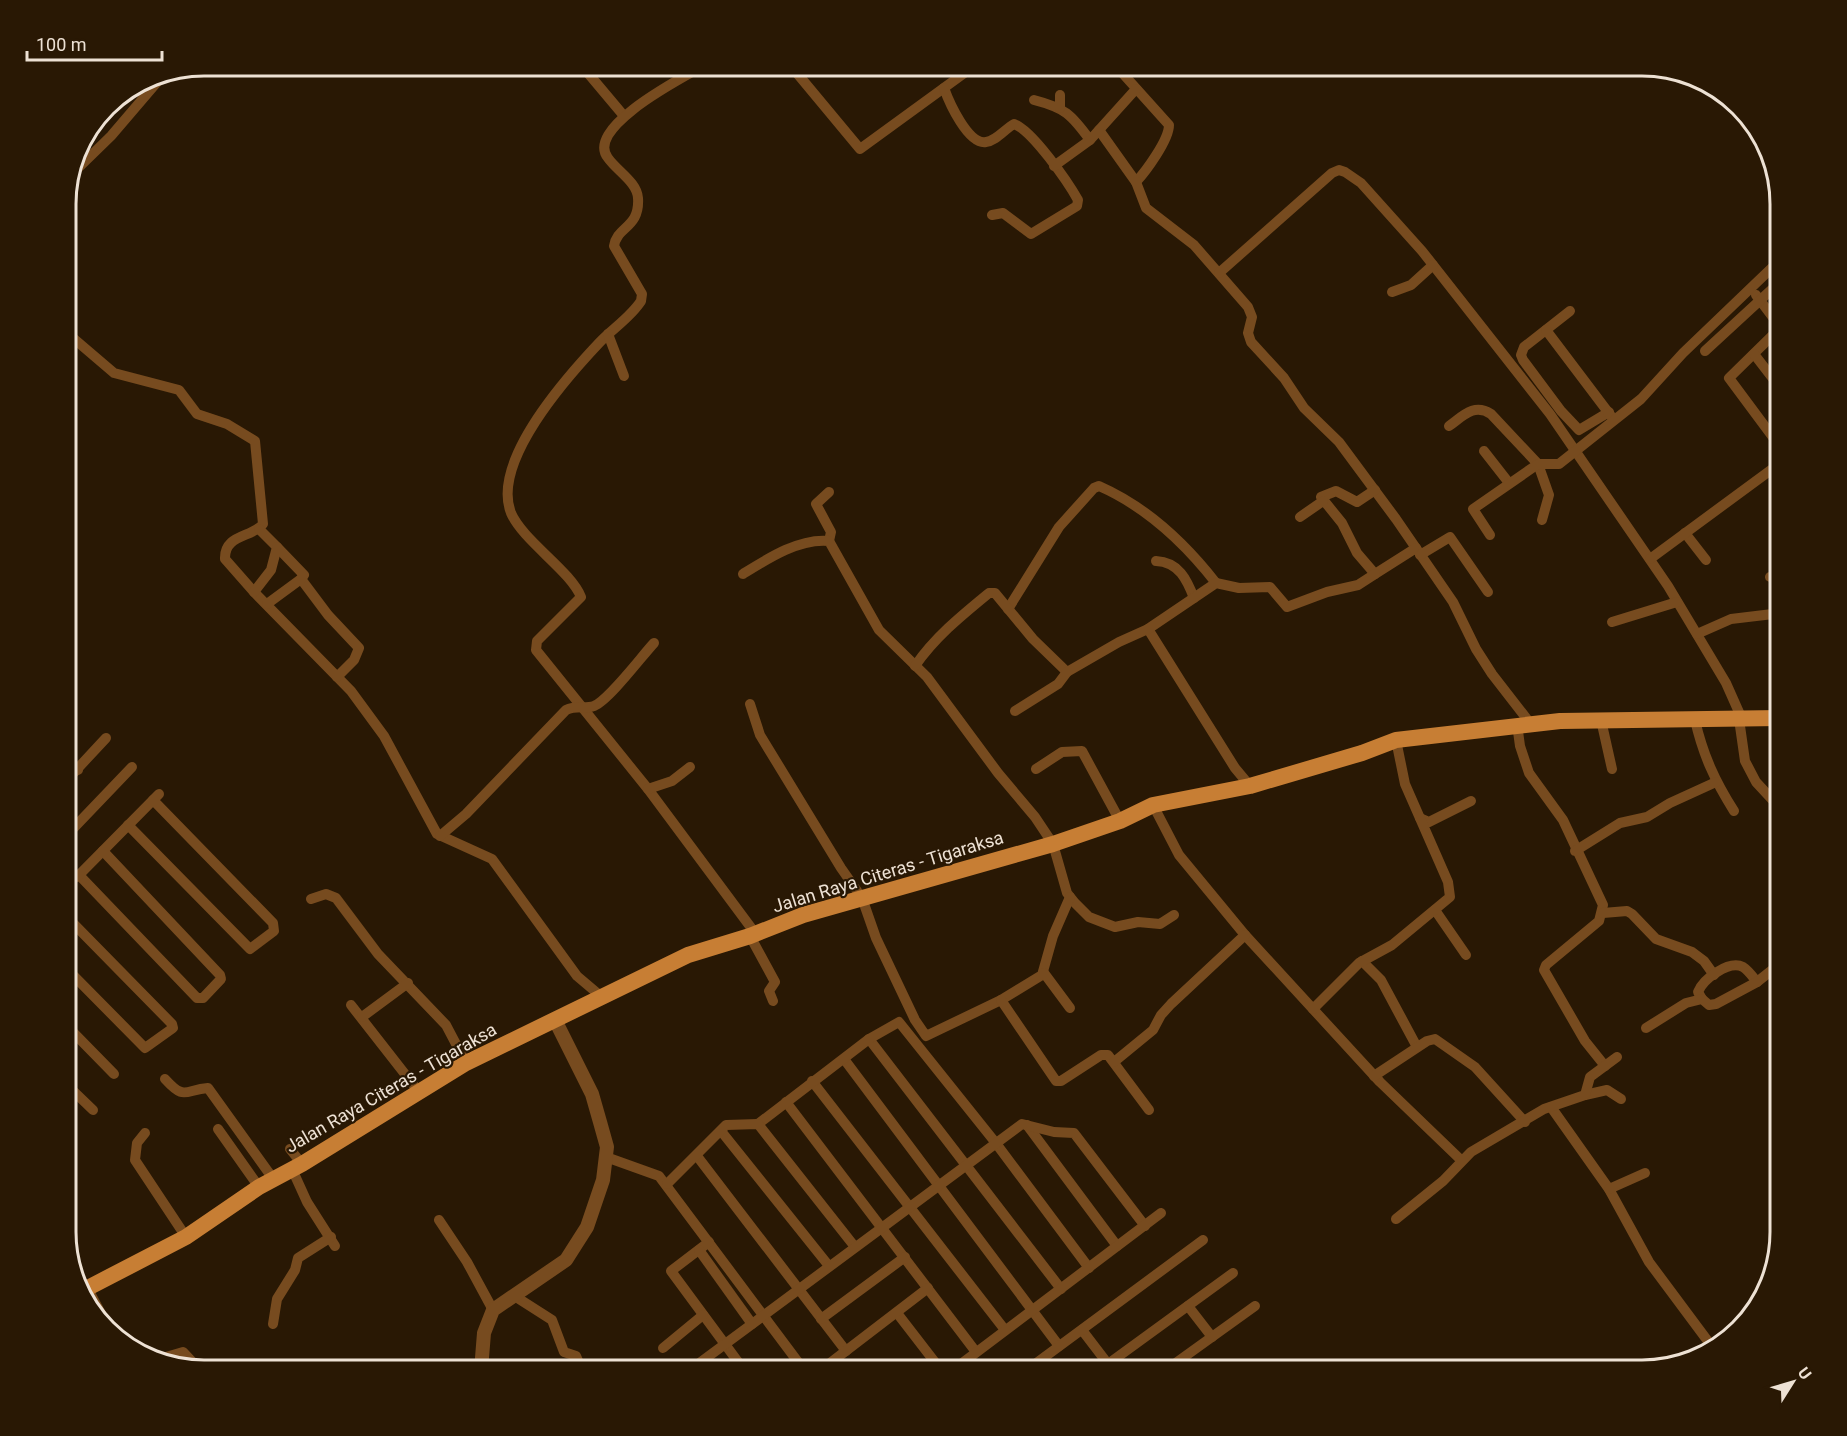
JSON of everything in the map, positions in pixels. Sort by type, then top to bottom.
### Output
[{"type":"main road","name":"Jalan Raya Citeras - Tigaraksa","points":[[90,1287],[186,1237],[266,1183],[297,1167],[466,1063],[688,955],[752,935],[804,915],[1053,844],[1120,821],[1153,805],[1250,786],[1362,753],[1396,740],[1461,734],[1524,723],[1770,718]]},
{"type":"street","points":[[591,77],[624,116]]},
{"type":"street","points":[[684,77],[624,116],[604,142],[603,149],[608,158],[636,189],[638,195],[634,221],[615,240],[614,246],[642,294],[637,308],[608,334],[538,415],[507,480],[506,494],[513,516],[580,594],[579,602],[537,641],[536,646],[580,706],[648,789],[752,935],[775,982],[769,991],[773,1001]]},
{"type":"street","points":[[799,77],[860,148],[959,77]]},
{"type":"street","points":[[1126,77],[1169,127],[1157,152],[1136,182]]},
{"type":"street","points":[[83,163],[111,136],[152,88]]},
{"type":"street","points":[[944,88],[963,128],[974,139],[988,142],[1008,127],[1014,124],[1019,126],[1054,166],[1078,200],[1077,206],[1071,211],[1031,234],[1026,233],[1003,213],[992,215]]},
{"type":"street","points":[[1054,166],[1090,140],[1136,89]]},
{"type":"street","points":[[1060,95],[1060,108]]},
{"type":"street","points":[[1034,100],[1060,108],[1073,116],[1090,140]]},
{"type":"street","points":[[1099,130],[1136,182],[1146,208],[1184,236],[1219,273],[1250,312],[1252,316],[1248,333],[1251,342],[1284,378],[1304,408],[1339,442],[1375,490],[1453,602],[1476,649],[1524,723],[1520,746],[1529,773],[1563,820],[1575,850],[1604,905],[1599,921],[1546,965],[1544,970],[1585,1041],[1605,1066]]},
{"type":"street","points":[[1219,273],[1307,193],[1339,170],[1361,183],[1433,265],[1550,414],[1650,559],[1734,699],[1741,719],[1745,760],[1756,782],[1770,797]]},
{"type":"street","points":[[1392,292],[1412,285],[1433,265]]},
{"type":"street","points":[[1570,311],[1524,347],[1521,355],[1561,411],[1581,430],[1641,399],[1683,353],[1770,270]]},
{"type":"street","points":[[1750,288],[1770,314]]},
{"type":"street","points":[[1705,351],[1770,290]]},
{"type":"street","points":[[1546,330],[1611,415]]},
{"type":"street","points":[[608,334],[624,376]]},
{"type":"street","points":[[1770,339],[1729,378],[1770,433]]},
{"type":"street","points":[[77,341],[114,373],[178,390],[197,414],[227,424],[254,439],[263,524],[259,529],[242,534],[228,545],[225,559],[337,677],[384,736],[440,836],[492,858],[577,976],[603,998]]},
{"type":"street","points":[[1754,354],[1770,375]]},
{"type":"street","points":[[1449,426],[1471,410],[1486,411],[1538,464],[1549,495],[1542,520]]},
{"type":"street","points":[[1490,535],[1473,508],[1538,464],[1558,464],[1575,451],[1611,415]]},
{"type":"street","points":[[1485,451],[1509,483]]},
{"type":"street","points":[[1650,559],[1770,471]]},
{"type":"street","points":[[1008,609],[1059,527],[1099,486],[1173,533],[1190,549],[1216,583],[1239,588],[1270,587],[1287,608],[1327,592],[1358,585],[1450,537],[1488,592]]},
{"type":"street","points":[[1375,490],[1357,502],[1336,491],[1322,496],[1323,501],[1342,523],[1357,553],[1376,574]]},
{"type":"street","points":[[829,492],[816,504],[831,532],[829,541],[879,630],[915,666],[967,728],[1053,844],[1070,897],[1089,917],[1115,927],[1138,922],[1160,924],[1174,915]]},
{"type":"street","points":[[1300,517],[1323,501]]},
{"type":"street","points":[[259,529],[302,571],[301,579],[328,615],[359,648],[354,660],[337,677]]},
{"type":"street","points":[[1685,533],[1706,560]]},
{"type":"street","points":[[743,574],[771,556],[793,548],[829,541]]},
{"type":"street","points":[[254,592],[271,570],[277,547]]},
{"type":"street","points":[[1156,561],[1166,562],[1178,569],[1187,579],[1194,598]]},
{"type":"street","points":[[267,604],[301,579]]},
{"type":"street","points":[[1015,711],[1058,684],[1067,672],[1119,642],[1149,629],[1216,583]]},
{"type":"street","points":[[915,666],[929,646],[989,593],[995,592],[1033,639],[1067,672]]},
{"type":"street","points":[[1612,622],[1677,602]]},
{"type":"street","points":[[1697,634],[1731,619],[1770,614]]},
{"type":"street","points":[[1149,629],[1235,768],[1250,786]]},
{"type":"street","points":[[440,836],[466,814],[567,710],[580,706],[589,707],[602,701],[654,643]]},
{"type":"street","points":[[750,704],[760,735],[841,868],[862,898],[876,938],[915,1020],[926,1036],[1001,1000],[1044,973],[1053,936],[1070,897]]},
{"type":"street","points":[[1601,720],[1612,769]]},
{"type":"street","points":[[1695,720],[1702,751],[1716,782],[1734,811]]},
{"type":"street","points":[[78,770],[106,738]]},
{"type":"street","points":[[1313,1009],[1342,977],[1362,961],[1392,945],[1446,902],[1451,892],[1405,784],[1396,740]]},
{"type":"street","points":[[1036,769],[1062,752],[1082,751],[1120,821]]},
{"type":"street","points":[[77,824],[132,767]]},
{"type":"street","points":[[648,789],[672,781],[690,767]]},
{"type":"street","points":[[1575,850],[1620,823],[1647,818],[1670,803],[1716,782]]},
{"type":"street","points":[[103,850],[220,975],[221,979],[203,998],[197,998],[79,875],[103,850],[128,825],[156,797],[273,923],[274,931],[250,949],[128,825]]},
{"type":"street","points":[[1420,818],[1430,822],[1471,801]]},
{"type":"street","points":[[1153,805],[1179,855],[1245,935],[1374,1076],[1461,1160]]},
{"type":"street","points":[[311,899],[326,894],[336,898],[378,954],[446,1025],[466,1063]]},
{"type":"street","points":[[1435,910],[1466,955]]},
{"type":"street","points":[[1603,913],[1627,911],[1656,939],[1692,952],[1704,961],[1714,975]]},
{"type":"street","points":[[77,927],[172,1024],[173,1028],[148,1047],[142,1046],[77,979]]},
{"type":"street","points":[[1114,1062],[1153,1030],[1166,1010],[1245,935]]},
{"type":"street","points":[[1362,961],[1382,980],[1417,1047]]},
{"type":"street","points":[[1757,982],[1740,966],[1731,966],[1714,975],[1701,986],[1698,992],[1702,999],[1713,1006],[1757,982],[1770,972]]},
{"type":"street","points":[[1044,973],[1070,1008]]},
{"type":"street","points":[[362,1017],[408,983]]},
{"type":"street","points":[[1646,1028],[1686,1003],[1702,999]]},
{"type":"street","points":[[1001,1000],[1056,1081],[1061,1081],[1101,1055],[1108,1055],[1149,1110]]},
{"type":"street","points":[[351,1005],[410,1084],[419,1092]]},
{"type":"street","points":[[482,1360],[484,1333],[493,1310],[516,1297],[566,1260],[587,1227],[603,1180],[607,1147],[592,1094],[555,1020]]},
{"type":"street","points":[[667,1184],[726,1125],[758,1124],[869,1039],[899,1022],[995,1142],[1089,1268]]},
{"type":"street","points":[[77,1036],[114,1074]]},
{"type":"street","points":[[869,1039],[967,1163],[1061,1288]]},
{"type":"street","points":[[1374,1076],[1417,1047],[1435,1039],[1475,1067],[1526,1122]]},
{"type":"street","points":[[1585,1095],[1590,1077],[1617,1057]]},
{"type":"street","points":[[844,1059],[1059,1346]]},
{"type":"street","points":[[165,1079],[179,1093],[184,1094],[208,1088],[266,1183]]},
{"type":"street","points":[[812,1081],[1005,1330]]},
{"type":"street","points":[[1396,1219],[1443,1181],[1461,1160],[1551,1107],[1607,1090],[1621,1099]]},
{"type":"street","points":[[77,1095],[93,1110]]},
{"type":"street","points":[[786,1102],[883,1226],[976,1352]]},
{"type":"street","points":[[1551,1107],[1609,1189],[1649,1262],[1708,1341]]},
{"type":"street","points":[[758,1124],[855,1247]]},
{"type":"street","points":[[1027,1124],[1117,1246]]},
{"type":"street","points":[[705,1360],[1014,1128],[1027,1124],[1054,1132],[1074,1133],[1144,1226]]},
{"type":"street","points":[[218,1129],[266,1183]]},
{"type":"street","points":[[721,1131],[829,1266]]},
{"type":"street","points":[[145,1133],[135,1150],[135,1160],[186,1237]]},
{"type":"street","points":[[273,1324],[277,1299],[298,1258],[333,1241],[307,1202],[290,1149]]},
{"type":"street","points":[[697,1156],[797,1290],[846,1351]]},
{"type":"street","points":[[606,1157],[659,1176],[667,1184],[797,1360]]},
{"type":"street","points":[[1609,1189],[1645,1173]]},
{"type":"street","points":[[966,1360],[1161,1213]]},
{"type":"street","points":[[439,1220],[493,1310]]},
{"type":"street","points":[[1040,1360],[1203,1240]]},
{"type":"street","points":[[710,1242],[671,1271],[736,1360]]},
{"type":"street","points":[[699,1250],[752,1324]]},
{"type":"street","points":[[821,1319],[905,1257]]},
{"type":"street","points":[[1117,1360],[1233,1273]]},
{"type":"street","points":[[834,1360],[928,1288]]},
{"type":"street","points":[[516,1297],[552,1320],[564,1352],[576,1356],[578,1360]]},
{"type":"street","points":[[1188,1306],[1212,1337]]},
{"type":"street","points":[[1180,1360],[1255,1306]]},
{"type":"street","points":[[897,1313],[933,1360]]},
{"type":"street","points":[[663,1348],[703,1315]]},
{"type":"street","points":[[1082,1330],[1102,1360]]},
{"type":"street","points":[[172,1355],[183,1352],[189,1358]]}]
